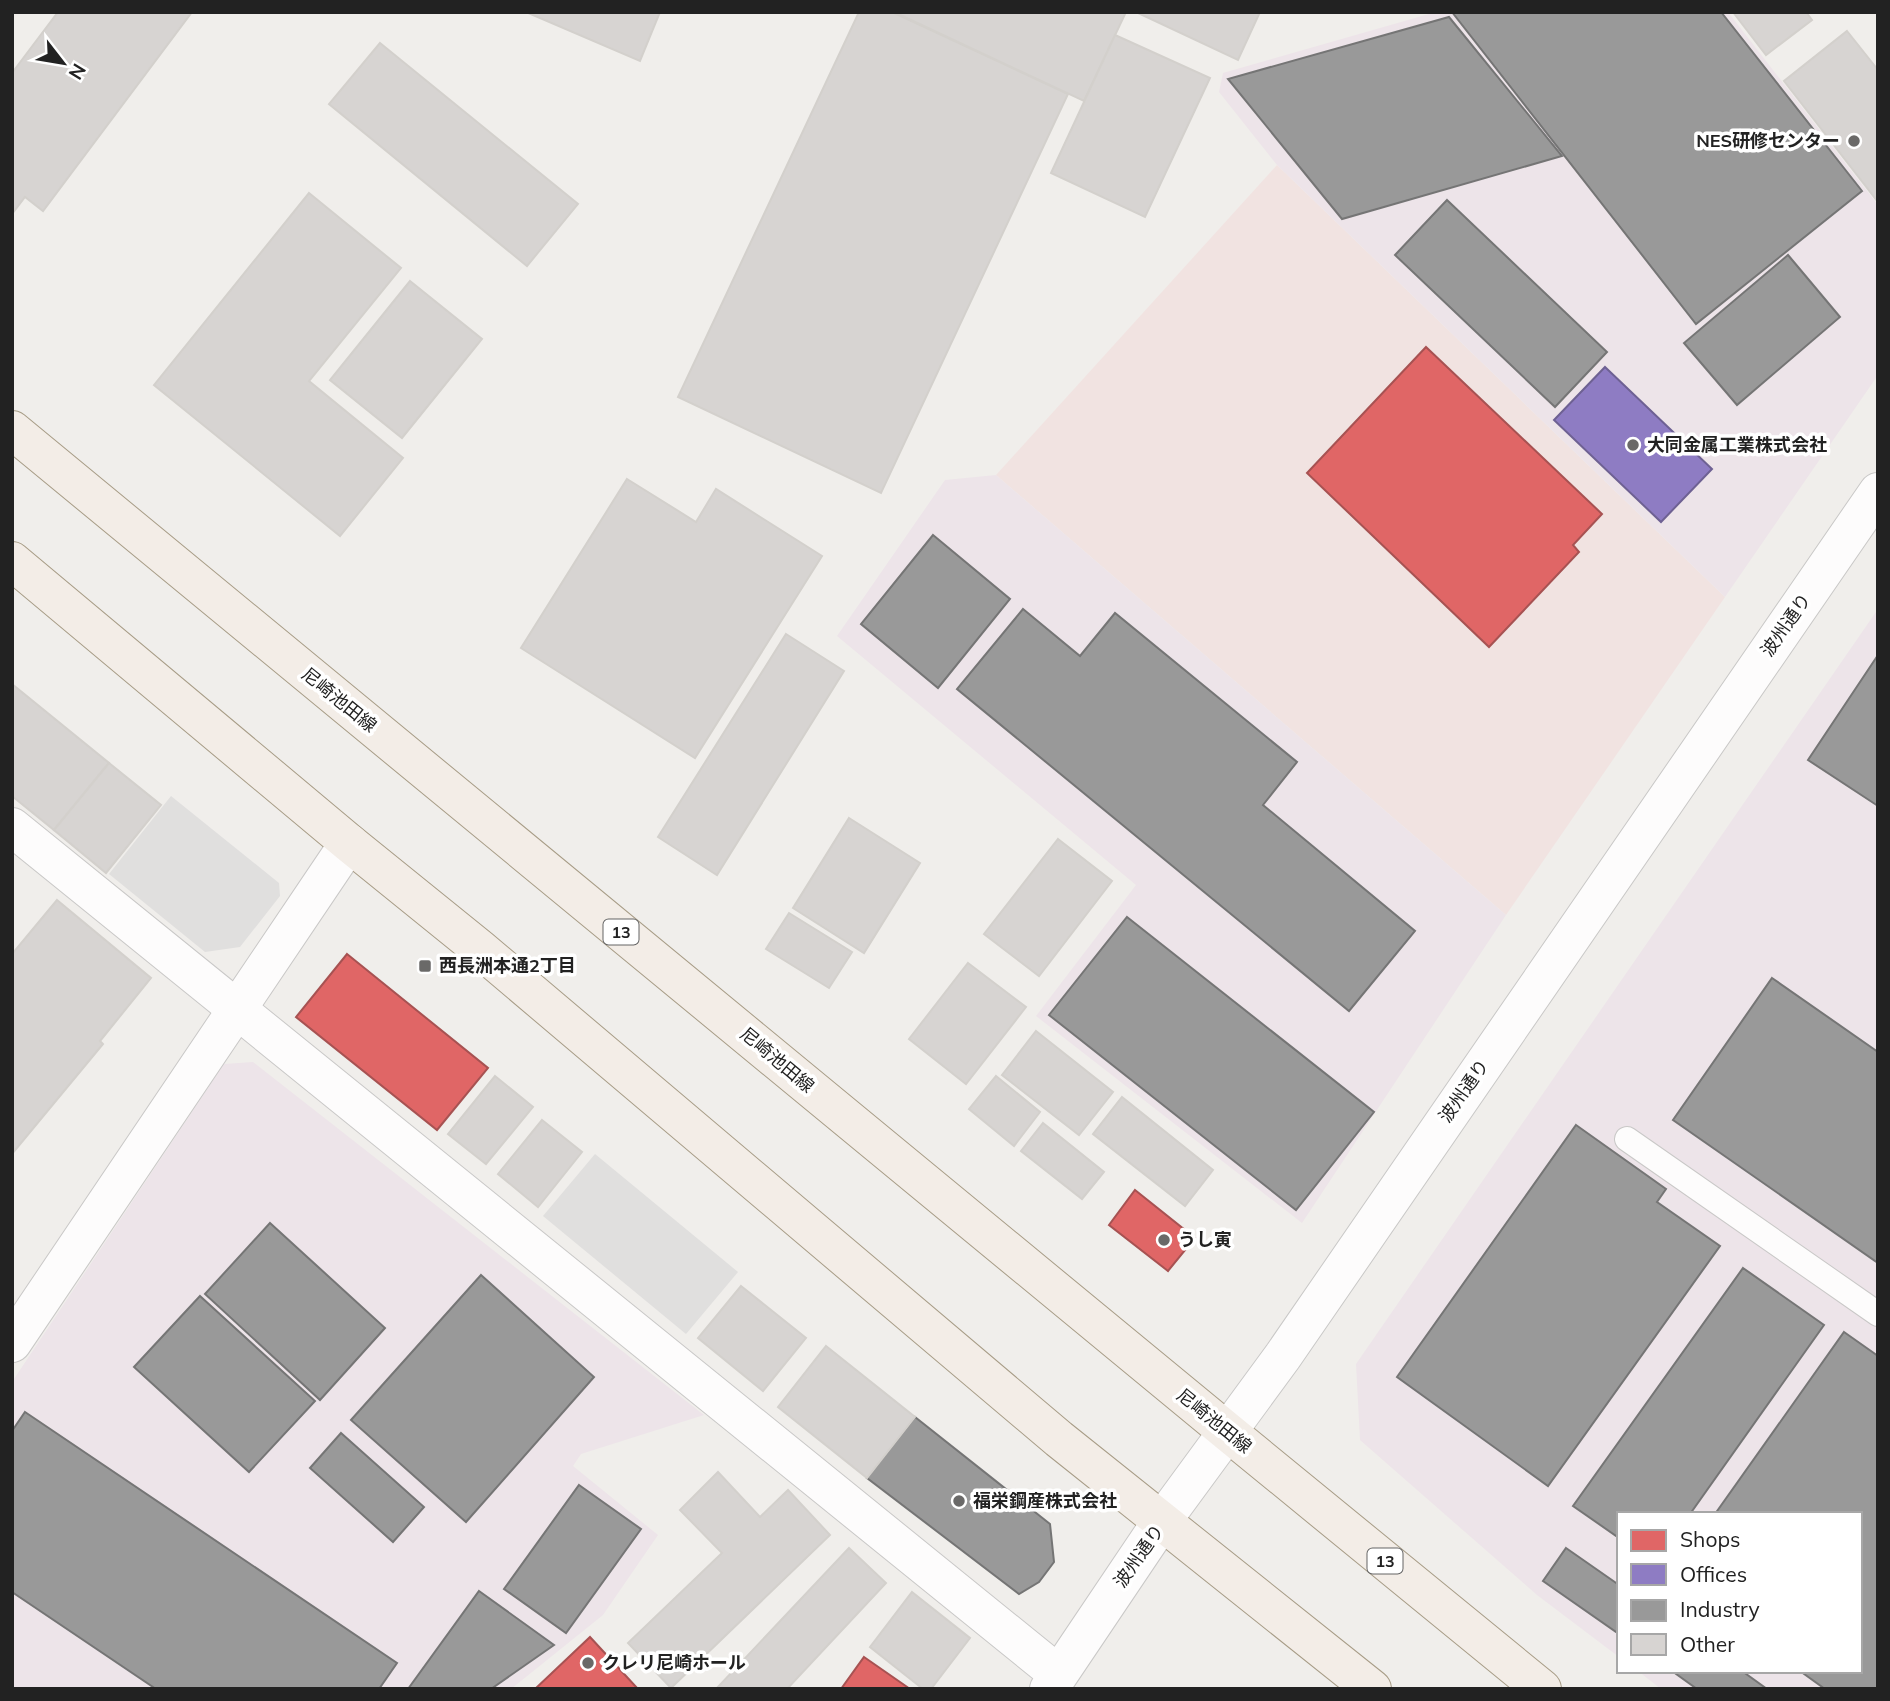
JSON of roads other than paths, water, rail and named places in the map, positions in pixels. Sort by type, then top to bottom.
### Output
[{"type":"main road","name":"尼崎池田線","points":[[12,430],[1542,1689]]},
{"type":"main road","points":[[12,561],[480,949],[1059,1438],[1372,1689]]},
{"type":"street","name":"波州通り","points":[[1054,1681],[1163,1521],[1229,1433],[1878,492]]},
{"type":"street","points":[[12,827],[1054,1681]]},
{"type":"street","points":[[12,1343],[349,843]]},
{"type":"lane","points":[[1627,1139],[1878,1314]]},
{"type":"place","name":"NES研修センター","points":[[1854,141]]},
{"type":"place","name":"大同金属工業株式会社","points":[[1633,445]]},
{"type":"place","name":"西長洲本通2丁目","points":[[425,966]]},
{"type":"place","name":"うし寅","points":[[1164,1240]]},
{"type":"place","name":"福栄鋼産株式会社","points":[[959,1501]]},
{"type":"place","name":"クレリ尼崎ホール","points":[[588,1663]]}]
